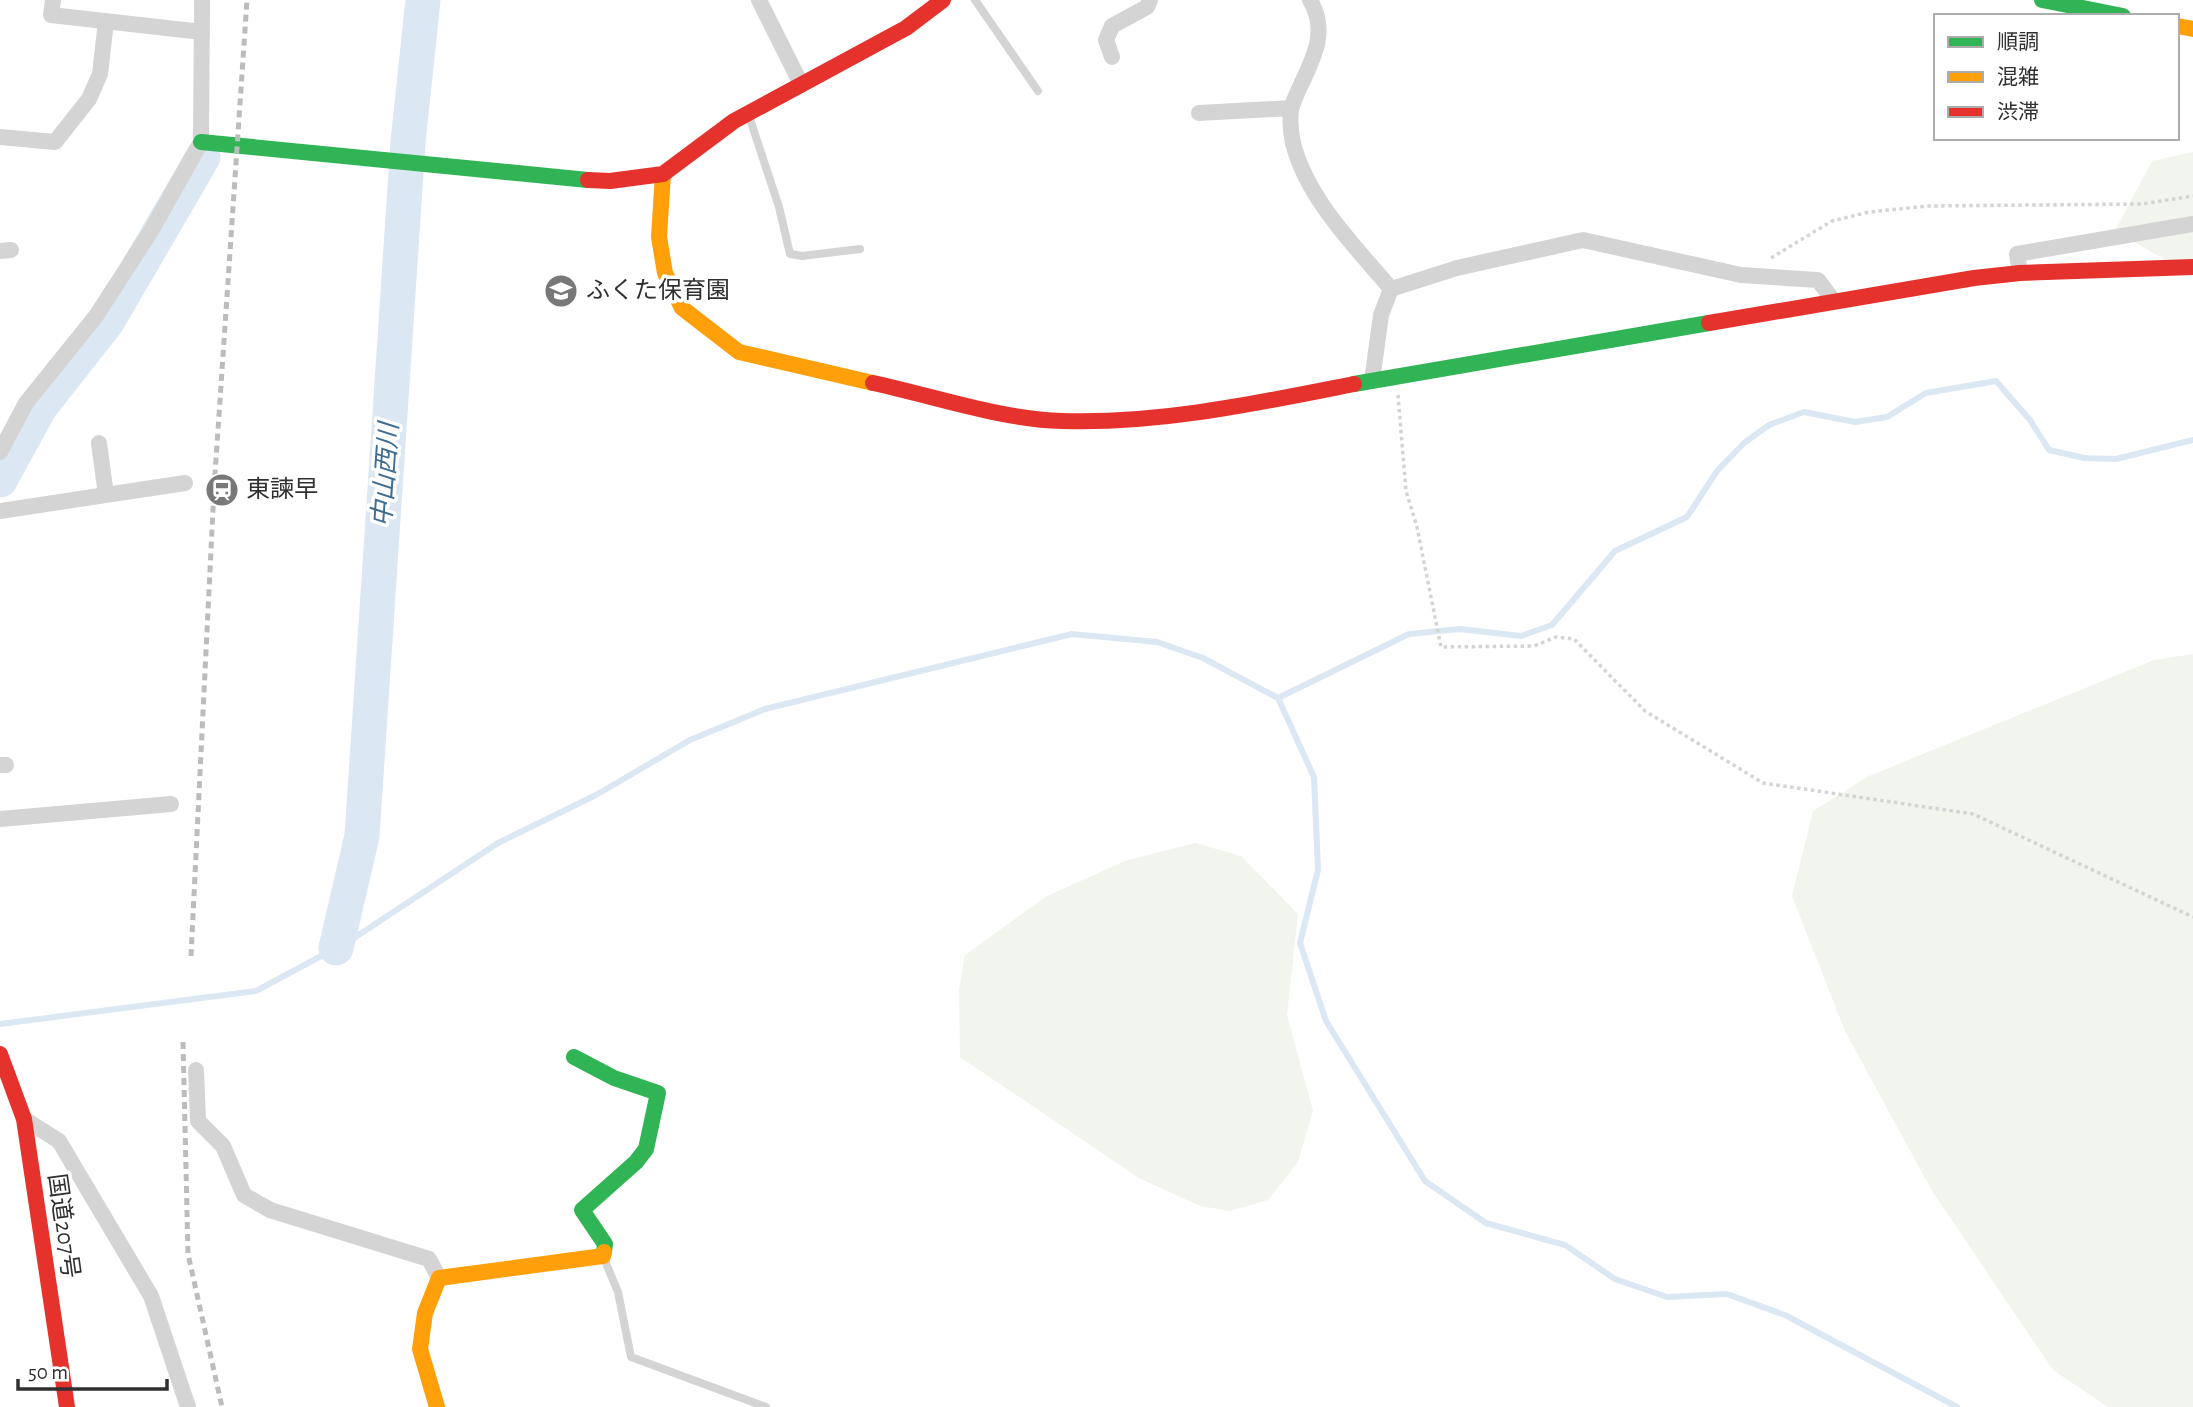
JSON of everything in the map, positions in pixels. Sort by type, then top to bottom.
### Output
[{"type":"main road","points":[[201,142],[539,177],[610,181],[663,174],[748,113],[906,28],[943,0]]},
{"type":"main road","points":[[2042,0],[2113,14]]},
{"type":"main road","points":[[663,174],[659,237],[665,273],[682,309],[739,352],[1003,412],[1061,421],[1154,417],[1247,405],[1833,300],[2020,273],[2193,267]]},
{"type":"main road","name":"国道207号","points":[[1,1056],[24,1119],[66,1407]]},
{"type":"main road","points":[[437,1407],[420,1349],[425,1313],[439,1278],[603,1256],[605,1244],[582,1210],[636,1163],[646,1149],[657,1093],[614,1078],[574,1057]]},
{"type":"street","points":[[53,0],[51,15],[202,32]]},
{"type":"street","points":[[0,452],[26,403],[96,316],[151,230],[201,142],[202,0]]},
{"type":"street","points":[[759,0],[801,84]]},
{"type":"street","points":[[1112,57],[1106,40],[1112,26],[1147,7],[1150,0]]},
{"type":"street","points":[[1310,0],[1319,34],[1310,72],[1291,108],[1293,142],[1311,185],[1341,229],[1391,289]]},
{"type":"street","points":[[0,137],[55,142],[89,99],[100,74],[106,21]]},
{"type":"street","points":[[1199,113],[1291,108]]},
{"type":"street","points":[[2020,273],[2017,254],[2193,224]]},
{"type":"street","points":[[1391,289],[1457,268],[1583,240],[1741,275],[1818,280],[1833,300]]},
{"type":"street","points":[[1372,381],[1381,315],[1391,289]]},
{"type":"street","points":[[99,443],[106,495]]},
{"type":"street","points":[[0,511],[184,483]]},
{"type":"street","points":[[0,819],[171,804]]},
{"type":"street","points":[[196,1070],[198,1121],[223,1146],[244,1195],[270,1210],[429,1259],[439,1278]]},
{"type":"street","points":[[24,1119],[59,1141],[151,1296],[188,1407]]},
{"type":"lane","points":[[975,0],[1038,91]]},
{"type":"lane","points":[[748,113],[779,207],[790,254],[802,256],[860,249]]},
{"type":"lane","points":[[603,1256],[618,1292],[631,1357],[766,1407]]},
{"type":"path","points":[[1760,259],[1774,258],[1799,238],[1832,220],[1869,212],[1928,206],[2142,204],[2193,197]]},
{"type":"path","points":[[1397,376],[1406,491],[1417,527],[1440,645],[1535,646],[1556,637],[1574,639],[1646,711],[1763,783],[1973,814],[2193,917]]},
{"type":"shaded area","points":[[2193,152],[2193,268],[2178,267],[2115,231],[2152,161]]},
{"type":"shaded area","points":[[2193,654],[2193,1407],[2108,1407],[2053,1370],[1932,1191],[1845,1031],[1792,896],[1813,811],[1869,776],[2154,660]]},
{"type":"shaded area","points":[[1195,843],[1241,856],[1298,914],[1287,1015],[1313,1111],[1298,1162],[1268,1200],[1230,1211],[1200,1206],[1139,1178],[960,1057],[959,990],[965,955],[1047,896],[1125,861]]},
{"type":"waterway","name":"中山西川","points":[[336,948],[362,836],[408,142],[423,0]]},
{"type":"waterway","name":"中山西川","points":[[0,480],[40,407],[107,322],[203,157]]},
{"type":"waterway","points":[[1278,698],[1409,634],[1460,629],[1521,636],[1552,625],[1615,551],[1687,517],[1717,471],[1744,443],[1769,425],[1804,412],[1855,422],[1887,417],[1926,393],[1996,381],[2030,420],[2049,450],[2084,458],[2116,459],[2193,440]]},
{"type":"waterway","points":[[0,1024],[256,991],[351,940],[498,843],[596,795],[690,740],[765,709],[1072,634],[1157,642],[1203,658],[1278,698],[1314,777],[1318,870],[1300,943],[1326,1021],[1425,1181],[1486,1223],[1565,1245],[1615,1279],[1667,1297],[1727,1294],[1785,1315],[1957,1407]]},
{"type":"railway","points":[[191,956],[214,489],[247,0]]},
{"type":"railway","points":[[183,1042],[188,1254],[222,1407]]},
{"type":"traffic: fast","points":[[2042,0],[2113,14]]},
{"type":"traffic: fast","points":[[201,142],[588,180]]},
{"type":"traffic: fast","points":[[1354,384],[1709,323]]},
{"type":"traffic: fast","points":[[574,1057],[614,1078],[658,1093],[646,1149],[636,1162],[582,1210],[605,1244],[604,1252]]},
{"type":"traffic: slow","points":[[2179,26],[2193,29]]},
{"type":"traffic: slow","points":[[663,174],[659,237],[665,273],[682,308],[739,352],[873,383]]},
{"type":"traffic: slow","points":[[437,1407],[420,1349],[425,1313],[439,1278],[603,1256],[604,1252]]},
{"type":"traffic: jam","points":[[588,180],[610,181],[663,174],[734,121],[906,28],[943,0]]},
{"type":"traffic: jam","points":[[1709,323],[1974,278],[2020,273],[2193,267]]},
{"type":"traffic: jam","points":[[873,383],[991,412],[1062,421],[1172,416],[1354,384]]},
{"type":"traffic: jam","points":[[0,1054],[24,1119],[67,1407]]},
{"type":"place","name":"ふくた保育園","points":[[561,291]]},
{"type":"place","name":"東諫早","points":[[222,490]]}]
